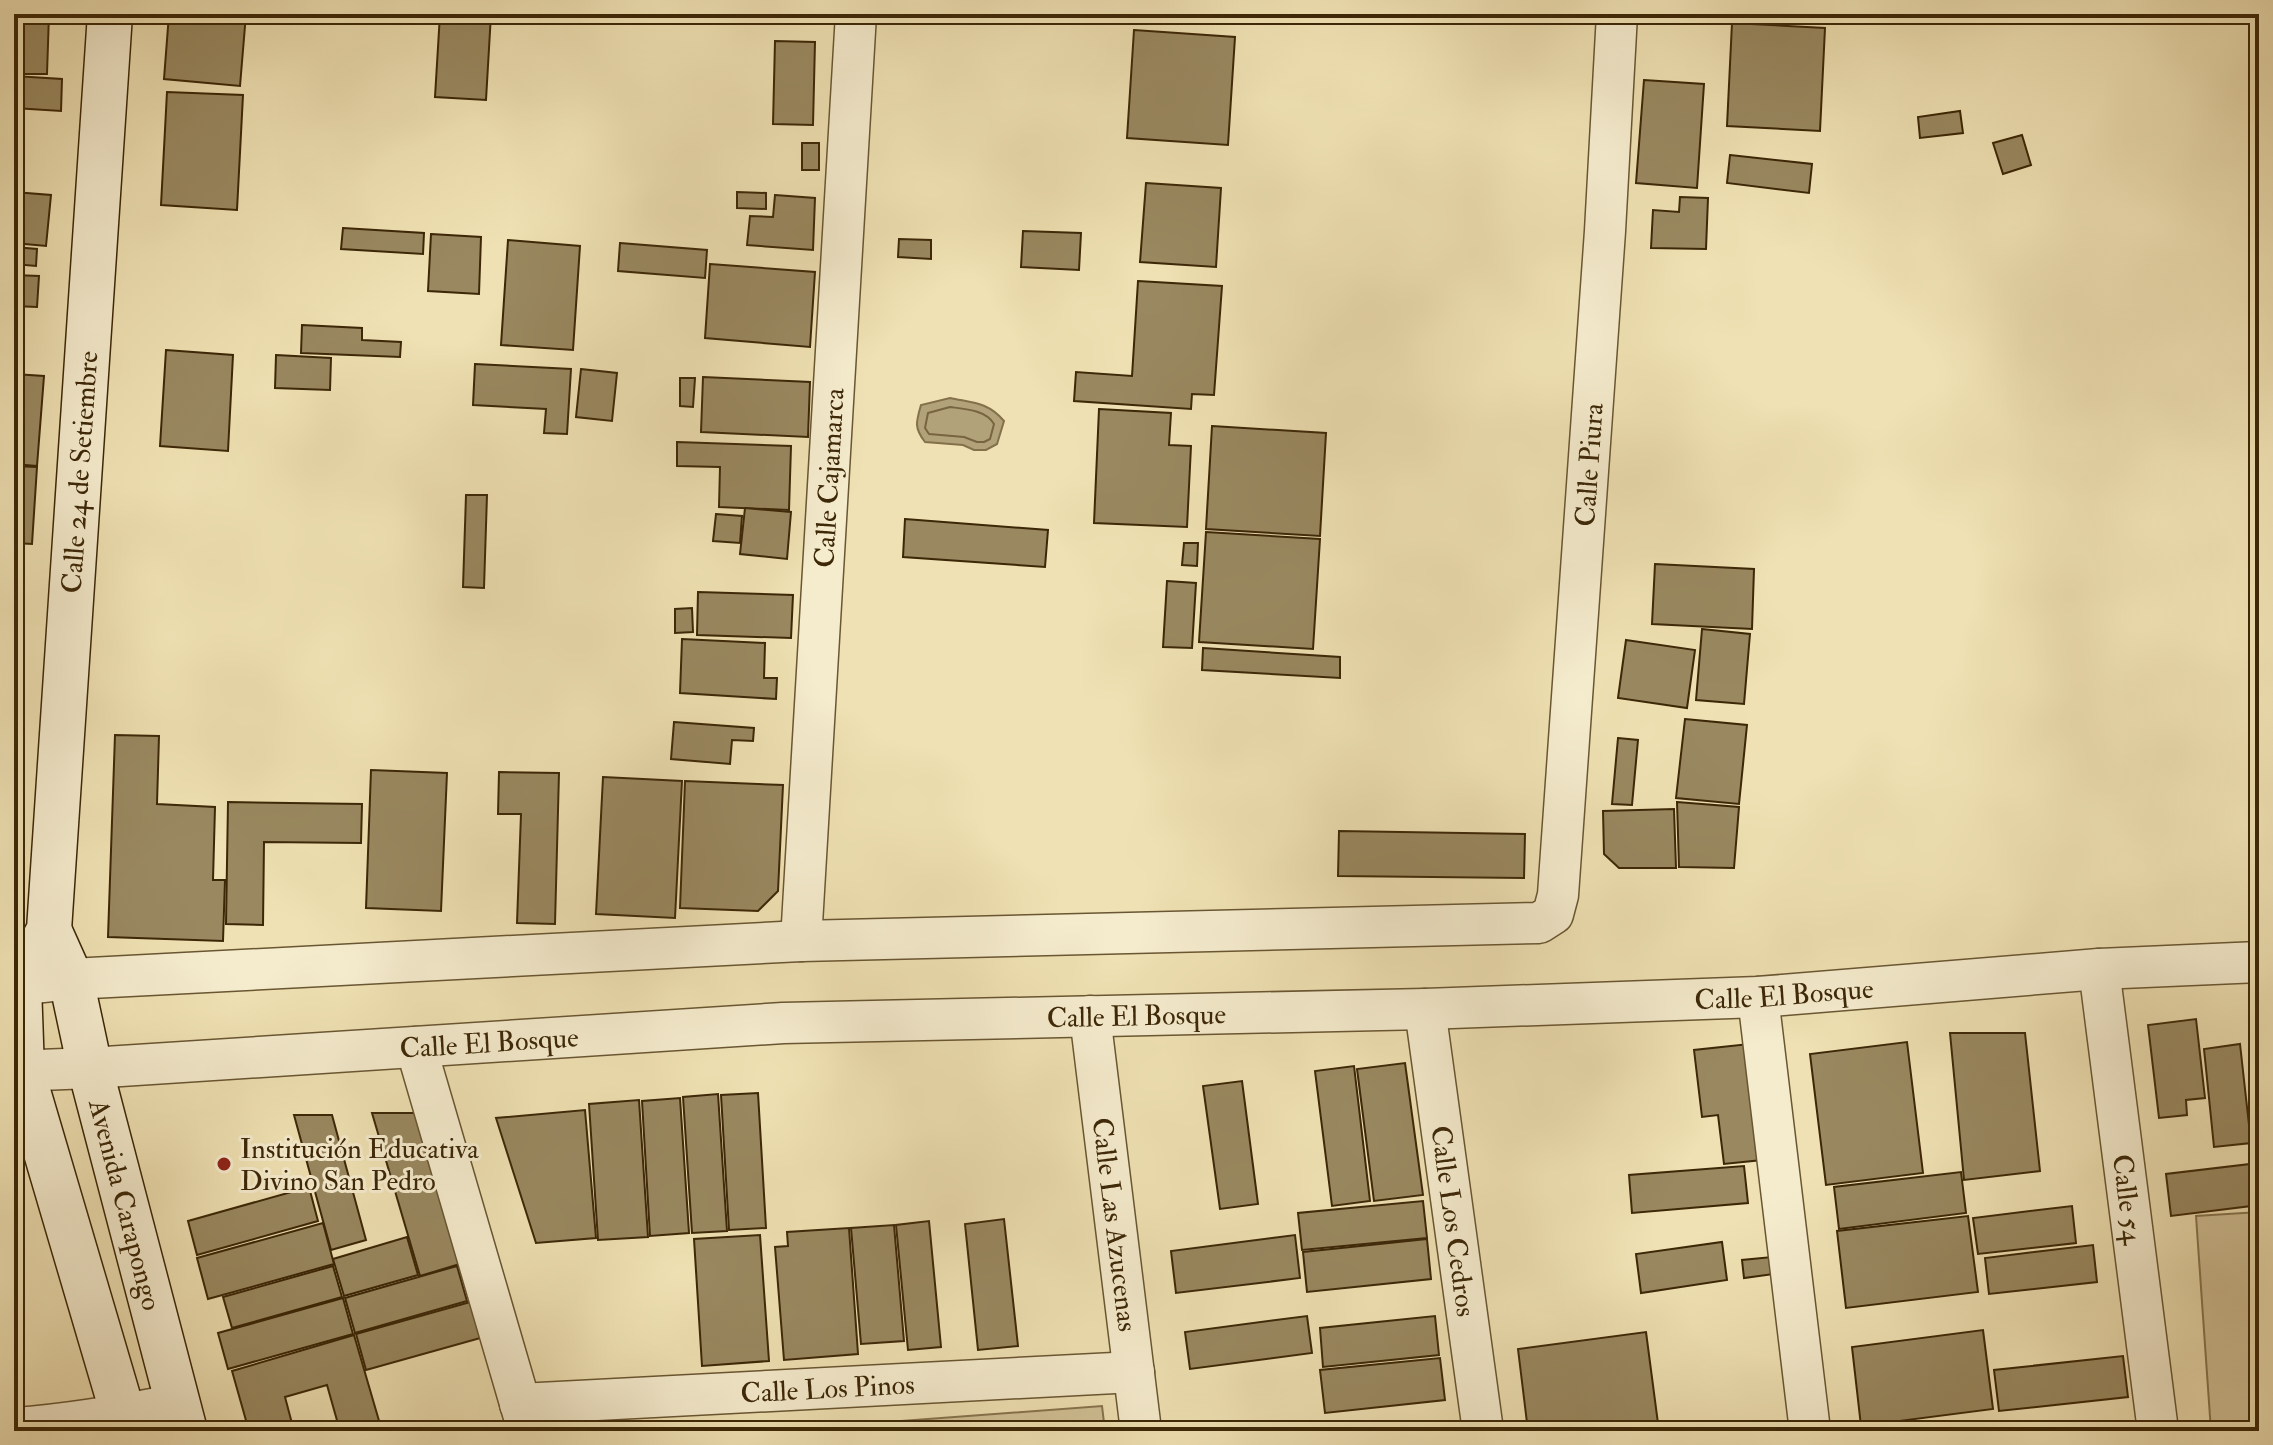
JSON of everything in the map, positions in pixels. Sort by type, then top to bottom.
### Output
[{"type":"street","name":"Calle 24 de Setiembre","points":[[17,985],[49,930],[110,14]]},
{"type":"street","name":"Calle Cajamarca","points":[[801,941],[856,14]]},
{"type":"street","name":"Calle Piura","points":[[801,941],[1539,923],[1553,914],[1558,895],[1569,773],[1617,14]]},
{"type":"street","name":"Calle 24 de Setiembre","points":[[49,930],[71,979]]},
{"type":"street","points":[[17,985],[71,979],[801,941]]},
{"type":"street","name":"Calle El Bosque","points":[[18,1071],[783,1023],[1425,1009],[1758,997],[2099,969],[2259,962]]},
{"type":"street","name":"Calle 54","points":[[2099,969],[2158,1431]]},
{"type":"street","name":"Avenida Carapongo","points":[[71,979],[90,1068],[181,1417]]},
{"type":"street","name":"Avenida Carapongo","points":[[17,985],[18,1071],[125,1423]]},
{"type":"street","points":[[1758,997],[1810,1431]]},
{"type":"street","name":"Calle Los Cedros","points":[[1425,1009],[1483,1431]]},
{"type":"street","name":"Calle Las Azucenas","points":[[1090,1016],[1141,1431]]},
{"type":"street","points":[[416,1047],[524,1417]]},
{"type":"street","name":"Calle Los Pinos","points":[[524,1417],[1134,1372]]},
{"type":"street","points":[[14,1428],[181,1417]]},
{"type":"shaded area","points":[[2259,1212],[2259,1431],[2211,1431],[2196,1216]]},
{"type":"shaded area","points":[[1102,1406],[1105,1431],[767,1431]]},
{"type":"water","points":[[950,398],[980,404],[998,415],[1004,421],[997,444],[986,450],[974,450],[963,445],[925,442],[917,425],[921,405]]},
{"type":"building","points":[[14,14],[49,14],[47,74],[14,74]]},
{"type":"building","points":[[169,14],[246,14],[240,86],[164,79]]},
{"type":"building","points":[[440,14],[491,14],[486,100],[435,97]]},
{"type":"building","points":[[1732,23],[1825,28],[1820,131],[1727,126]]},
{"type":"building","points":[[1134,30],[1235,37],[1228,145],[1127,138]]},
{"type":"building","points":[[775,41],[815,42],[813,125],[773,124]]},
{"type":"building","points":[[14,76],[62,79],[61,111],[14,108]]},
{"type":"building","points":[[1644,80],[1704,84],[1697,188],[1636,183]]},
{"type":"building","points":[[167,92],[243,95],[237,210],[161,205]]},
{"type":"building","points":[[1960,111],[1963,133],[1920,138],[1918,117]]},
{"type":"building","points":[[2022,135],[2031,165],[2003,174],[1993,143]]},
{"type":"building","points":[[802,143],[819,143],[819,170],[802,170]]},
{"type":"building","points":[[1730,155],[1812,164],[1809,193],[1727,183]]},
{"type":"building","points":[[1146,183],[1221,188],[1216,267],[1140,262]]},
{"type":"building","points":[[14,192],[51,195],[46,246],[14,243]]},
{"type":"building","points":[[737,192],[766,193],[766,209],[737,208]]},
{"type":"building","points":[[775,195],[815,198],[813,250],[747,245],[750,216],[773,217]]},
{"type":"building","points":[[1680,197],[1708,198],[1706,249],[1651,248],[1653,210],[1679,212]]},
{"type":"building","points":[[343,228],[424,233],[423,254],[341,249]]},
{"type":"building","points":[[1023,231],[1081,233],[1079,270],[1021,267]]},
{"type":"building","points":[[431,234],[481,237],[479,294],[428,291]]},
{"type":"building","points":[[899,239],[931,240],[931,259],[898,257]]},
{"type":"building","points":[[508,240],[580,246],[573,350],[501,345]]},
{"type":"building","points":[[620,243],[707,250],[705,278],[618,271]]},
{"type":"building","points":[[14,247],[37,249],[36,266],[14,264]]},
{"type":"building","points":[[710,264],[815,272],[810,347],[705,338]]},
{"type":"building","points":[[14,275],[39,276],[37,307],[14,306]]},
{"type":"building","points":[[1138,281],[1222,286],[1214,395],[1192,394],[1191,409],[1074,401],[1076,372],[1132,376]]},
{"type":"building","points":[[302,325],[362,328],[362,340],[401,342],[400,357],[301,353]]},
{"type":"building","points":[[166,350],[233,355],[228,451],[160,446]]},
{"type":"building","points":[[276,355],[331,358],[330,390],[275,388]]},
{"type":"building","points":[[475,364],[571,369],[567,434],[544,433],[546,409],[473,405]]},
{"type":"building","points":[[581,369],[617,373],[612,421],[576,417]]},
{"type":"building","points":[[14,374],[44,376],[37,466],[14,464]]},
{"type":"building","points":[[703,377],[810,382],[808,437],[701,432]]},
{"type":"building","points":[[680,378],[695,378],[693,407],[680,406]]},
{"type":"building","points":[[1099,409],[1171,413],[1169,445],[1191,446],[1187,527],[1094,523]]},
{"type":"building","points":[[1212,426],[1326,433],[1320,536],[1206,529]]},
{"type":"building","points":[[677,442],[791,446],[789,510],[719,507],[720,467],[677,466]]},
{"type":"building","points":[[14,466],[37,467],[32,544],[14,543]]},
{"type":"building","points":[[466,495],[487,495],[484,588],[463,587]]},
{"type":"building","points":[[745,508],[791,512],[787,559],[740,554]]},
{"type":"building","points":[[716,514],[742,516],[740,543],[713,541]]},
{"type":"building","points":[[905,519],[1048,530],[1045,567],[903,557]]},
{"type":"building","points":[[1206,532],[1320,539],[1313,649],[1199,642]]},
{"type":"building","points":[[1184,543],[1198,543],[1197,566],[1182,565]]},
{"type":"building","points":[[1655,564],[1754,569],[1752,629],[1652,624]]},
{"type":"building","points":[[1167,581],[1196,583],[1192,648],[1163,647]]},
{"type":"building","points":[[698,592],[793,595],[791,638],[697,635]]},
{"type":"building","points":[[692,608],[693,632],[675,633],[675,609]]},
{"type":"building","points":[[1702,629],[1750,634],[1744,704],[1696,700]]},
{"type":"building","points":[[682,639],[765,643],[764,678],[777,678],[776,699],[680,693]]},
{"type":"building","points":[[1626,640],[1695,650],[1687,708],[1618,698]]},
{"type":"building","points":[[1203,648],[1340,657],[1340,678],[1202,670]]},
{"type":"building","points":[[1685,719],[1747,725],[1739,804],[1676,798]]},
{"type":"building","points":[[674,722],[754,728],[753,741],[732,740],[730,764],[671,759]]},
{"type":"building","points":[[115,735],[159,736],[157,804],[215,807],[213,880],[225,880],[223,941],[108,937]]},
{"type":"building","points":[[1618,738],[1638,740],[1632,805],[1612,804]]},
{"type":"building","points":[[371,770],[447,773],[441,911],[366,908]]},
{"type":"building","points":[[499,772],[559,773],[555,924],[517,923],[521,814],[498,814]]},
{"type":"building","points":[[603,777],[682,781],[675,918],[596,914]]},
{"type":"building","points":[[685,781],[783,785],[778,891],[758,911],[680,908]]},
{"type":"building","points":[[228,802],[362,804],[361,843],[264,842],[263,925],[226,924]]},
{"type":"building","points":[[1677,802],[1739,807],[1734,868],[1679,867]]},
{"type":"building","points":[[1674,809],[1676,868],[1619,868],[1604,854],[1603,811]]},
{"type":"building","points":[[1339,831],[1525,834],[1524,878],[1338,876]]},
{"type":"building","points":[[2196,1019],[2205,1098],[2186,1100],[2187,1115],[2159,1118],[2148,1025]]},
{"type":"building","points":[[1950,1033],[2025,1033],[2040,1171],[1964,1180]]},
{"type":"building","points":[[1907,1042],[1923,1173],[1826,1185],[1810,1054]]},
{"type":"building","points":[[1749,1044],[1762,1160],[1724,1164],[1718,1115],[1702,1117],[1694,1050]]},
{"type":"building","points":[[2240,1044],[2251,1143],[2214,1147],[2204,1049]]},
{"type":"building","points":[[1405,1063],[1423,1195],[1374,1201],[1357,1069]]},
{"type":"building","points":[[1354,1066],[1370,1201],[1332,1206],[1315,1071]]},
{"type":"building","points":[[1242,1081],[1258,1204],[1220,1209],[1203,1086]]},
{"type":"building","points":[[758,1093],[766,1228],[729,1230],[721,1095]]},
{"type":"building","points":[[718,1094],[727,1231],[692,1233],[683,1097]]},
{"type":"building","points":[[680,1098],[689,1233],[650,1236],[642,1101]]},
{"type":"building","points":[[639,1100],[648,1237],[598,1240],[589,1104]]},
{"type":"building","points":[[585,1110],[596,1238],[536,1243],[496,1118]]},
{"type":"building","points":[[372,1113],[429,1113],[473,1260],[420,1276]]},
{"type":"building","points":[[294,1115],[332,1115],[366,1240],[331,1250]]},
{"type":"building","points":[[2259,1163],[2259,1205],[2171,1216],[2166,1174]]},
{"type":"building","points":[[1744,1166],[1748,1203],[1632,1213],[1629,1175]]},
{"type":"building","points":[[1961,1172],[1966,1213],[1839,1229],[1834,1187]]},
{"type":"building","points":[[309,1187],[318,1221],[197,1255],[188,1221]]},
{"type":"building","points":[[1423,1201],[1427,1238],[1302,1250],[1298,1213]]},
{"type":"building","points":[[2072,1206],[2076,1243],[1978,1254],[1973,1218]]},
{"type":"building","points":[[1968,1216],[1978,1292],[1846,1308],[1837,1231]]},
{"type":"building","points":[[1004,1219],[1018,1346],[978,1350],[965,1224]]},
{"type":"building","points":[[929,1221],[941,1347],[908,1350],[896,1225]]},
{"type":"building","points":[[323,1223],[334,1264],[208,1299],[197,1258]]},
{"type":"building","points":[[894,1225],[904,1341],[861,1344],[851,1228]]},
{"type":"building","points":[[849,1228],[858,1354],[784,1360],[775,1247],[788,1246],[787,1232]]},
{"type":"building","points":[[760,1235],[769,1361],[702,1366],[694,1239]]},
{"type":"building","points":[[1295,1235],[1300,1278],[1176,1293],[1171,1251]]},
{"type":"building","points":[[407,1237],[418,1275],[344,1296],[333,1259]]},
{"type":"building","points":[[1427,1239],[1431,1279],[1307,1292],[1303,1252]]},
{"type":"building","points":[[1722,1242],[1727,1280],[1641,1293],[1636,1254]]},
{"type":"building","points":[[2093,1245],[2097,1282],[1989,1294],[1985,1258]]},
{"type":"building","points":[[1772,1257],[1774,1274],[1744,1278],[1742,1260]]},
{"type":"building","points":[[333,1266],[342,1297],[232,1328],[223,1297]]},
{"type":"building","points":[[457,1266],[467,1301],[355,1333],[345,1298]]},
{"type":"building","points":[[343,1298],[353,1334],[228,1369],[218,1333]]},
{"type":"building","points":[[481,1299],[491,1335],[366,1370],[356,1334]]},
{"type":"building","points":[[1307,1316],[1312,1353],[1190,1369],[1185,1332]]},
{"type":"building","points":[[1435,1316],[1439,1355],[1323,1367],[1320,1328]]},
{"type":"building","points":[[1983,1330],[1993,1409],[1861,1426],[1852,1347]]},
{"type":"building","points":[[1646,1332],[1659,1431],[1528,1431],[1518,1349]]},
{"type":"building","points":[[354,1335],[382,1431],[340,1431],[327,1385],[285,1397],[294,1431],[249,1431],[232,1371]]},
{"type":"building","points":[[2123,1356],[2128,1397],[1999,1411],[1994,1370]]},
{"type":"building","points":[[1440,1358],[1445,1400],[1325,1413],[1320,1370]]},
{"type":"place","name":"Institución Educativa Divino San Pedro","points":[[224,1164]]}]
